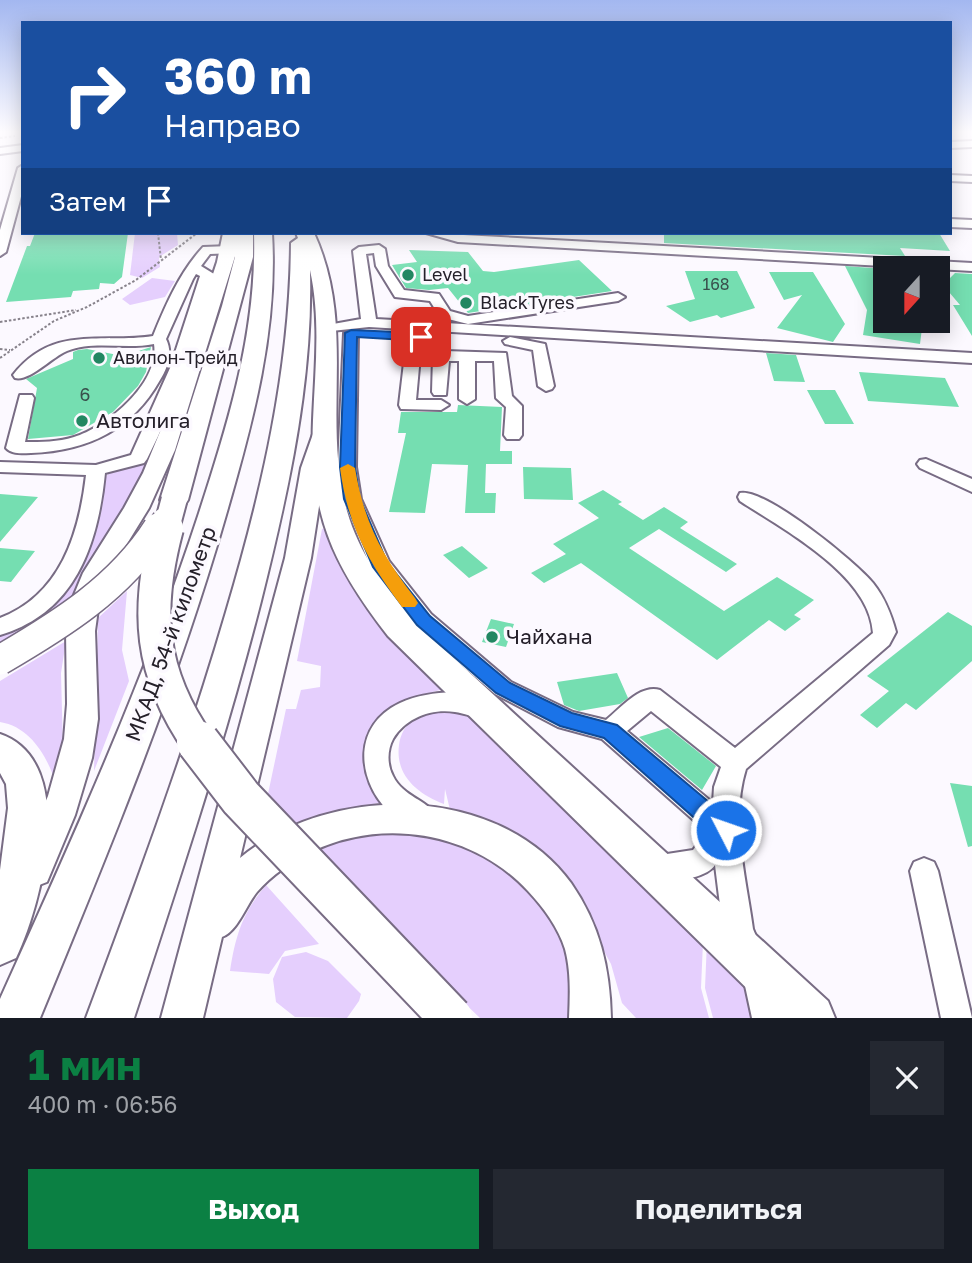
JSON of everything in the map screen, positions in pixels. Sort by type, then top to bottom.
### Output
[{"type":"highway","name":"МКАД, 54-й километр","points":[[16,1018],[155,687],[208,531],[240,425],[251,366],[260,315],[263,235]]},
{"type":"highway","points":[[110,1018],[226,675],[265,528],[287,421],[299,334],[302,290],[299,235]]},
{"type":"highway","points":[[306,235],[339,330],[326,427],[326,470],[332,509],[345,547],[369,591],[400,628],[811,1018]]},
{"type":"highway","points":[[229,238],[241,270],[188,461],[174,500],[152,602],[154,635],[164,679],[181,716],[209,760],[263,821],[451,1018]]},
{"type":"highway","points":[[0,749],[9,755],[20,769],[28,801],[27,840],[3,937]]},
{"type":"main road","points":[[3,937],[46,842],[77,755],[82,717],[80,633],[86,600],[99,569],[151,481],[186,390],[229,238]]},
{"type":"main road","points":[[182,1018],[298,558],[313,468],[326,427]]},
{"type":"main road","points":[[0,660],[49,632],[93,602],[126,571],[153,538],[174,500]]},
{"type":"main road","points":[[203,942],[236,888],[258,866],[292,845],[335,825],[380,817],[429,819],[457,825],[487,837],[520,859],[546,883],[564,907],[581,939],[590,972],[590,1018]]},
{"type":"street","points":[[1,245],[20,180]]},
{"type":"street","points":[[0,194],[16,192]]},
{"type":"street","points":[[952,223],[972,223]]},
{"type":"street","points":[[442,235],[972,267]]},
{"type":"street","points":[[193,267],[193,257],[229,238]]},
{"type":"street","points":[[26,398],[15,448],[68,444],[91,437],[116,424],[140,398],[161,361],[163,346],[159,339],[168,314],[193,267],[207,250],[229,238]]},
{"type":"street","points":[[369,323],[359,251],[379,249],[383,266],[400,295],[433,298],[445,314],[468,320],[618,297]]},
{"type":"street","points":[[0,467],[96,470],[138,459],[181,366],[206,274],[193,267]]},
{"type":"street","points":[[339,330],[352,323],[369,323],[421,333],[533,332],[972,358]]},
{"type":"street","points":[[339,330],[519,341],[540,347],[545,386]]},
{"type":"street","points":[[339,330],[347,467],[352,499],[379,563],[423,621],[503,688],[567,720],[610,731],[726,830]]},
{"type":"street","points":[[421,333],[441,356],[441,399],[407,405],[421,333]]},
{"type":"street","points":[[777,345],[776,341],[780,336],[816,344]]},
{"type":"street","points":[[21,375],[44,356],[78,342],[147,342],[159,339]]},
{"type":"street","points":[[441,356],[501,356],[504,398],[514,406],[513,435]]},
{"type":"street","points":[[467,356],[467,398]]},
{"type":"street","points":[[926,464],[972,486]]},
{"type":"street","points":[[0,627],[30,614],[61,585],[83,538],[94,493],[96,470]]},
{"type":"street","points":[[747,497],[840,561],[875,599],[883,616],[885,632],[881,639],[735,763],[727,788],[726,830],[738,929],[755,964],[768,1018]]},
{"type":"street","points":[[610,731],[650,697],[735,763]]},
{"type":"street","points":[[429,819],[399,804],[378,779],[375,754],[381,736],[393,720],[428,701],[466,703],[486,711]]},
{"type":"street","points":[[644,859],[667,867],[701,862],[726,830]]},
{"type":"street","points":[[924,871],[957,1018]]},
{"type":"street","points":[[590,972],[609,1018]]},
{"type":"lane","points":[[526,311],[533,332]]},
{"type":"path","points":[[158,235],[161,260]]},
{"type":"path","points":[[0,358],[54,321],[83,309],[136,280],[194,235]]},
{"type":"path","points":[[366,301],[406,308],[426,320],[421,333]]},
{"type":"path","points":[[0,322],[83,309]]},
{"type":"path","points":[[0,349],[10,350]]},
{"type":"shaded area","points":[[135,235],[177,235],[178,245],[159,257],[160,267],[142,278],[130,275]]},
{"type":"shaded area","points":[[152,278],[175,281],[165,297],[130,305],[122,299]]},
{"type":"shaded area","points":[[149,458],[137,487],[72,604],[0,653],[0,634],[33,615],[59,595],[78,569],[107,475],[115,469]]},
{"type":"shaded area","points":[[329,527],[448,688],[409,701],[379,728],[385,802],[335,815],[289,837],[265,808],[286,709],[296,709],[301,690],[320,687],[321,666],[297,661],[322,529]]},
{"type":"shaded area","points":[[127,591],[122,650],[129,681],[94,771],[98,618]]},
{"type":"shaded area","points":[[66,641],[61,673],[63,748],[56,783],[48,763],[29,737],[21,730],[0,722],[0,681]]},
{"type":"shaded area","points":[[456,705],[481,721],[478,725],[516,755],[703,942],[701,988],[709,1018],[636,1018],[622,1003],[611,964],[582,911],[451,814],[445,789],[444,804],[425,795],[410,782],[399,756],[404,730],[411,720],[424,712]]},
{"type":"shaded area","points":[[408,826],[507,859],[566,930],[578,1018],[480,1018],[307,852],[337,837]]},
{"type":"shaded area","points":[[266,885],[319,944],[285,951],[269,974],[230,971],[241,925],[251,905]]},
{"type":"shaded area","points":[[707,941],[745,968],[754,1018],[713,1018],[705,988]]},
{"type":"shaded area","points":[[306,952],[328,961],[361,994],[347,1018],[295,1017],[276,1002],[273,979],[282,957]]},
{"type":"building","points":[[34,235],[128,235],[122,277],[114,284],[100,283],[99,289],[73,291],[71,297],[6,302],[27,246],[30,246]]},
{"type":"building","points":[[664,235],[940,235],[950,251],[900,248],[905,256],[664,243]]},
{"type":"building","points":[[409,250],[468,252],[483,271],[494,272],[579,260],[612,291],[468,313],[448,288],[406,288],[392,265],[417,262]]},
{"type":"building","points":[[845,266],[873,268],[873,333],[921,333],[920,344],[863,335],[867,310]]},
{"type":"building","points":[[685,271],[737,271],[755,308],[721,318],[717,315],[690,322],[666,306],[695,299]]},
{"type":"building","points":[[769,272],[813,272],[845,324],[833,342],[777,328],[802,295],[784,300]]},
{"type":"building","points":[[955,273],[972,274],[972,336],[953,305],[960,305],[950,293],[950,278]]},
{"type":"building","points":[[151,347],[146,372],[138,386],[113,412],[73,435],[28,439],[37,388],[26,379],[73,359],[73,352],[78,350],[87,349],[123,356]]},
{"type":"building","points":[[766,353],[796,355],[805,382],[774,381]]},
{"type":"building","points":[[859,372],[945,378],[959,407],[868,401]]},
{"type":"building","points":[[807,390],[835,390],[854,424],[825,424]]},
{"type":"building","points":[[458,405],[502,407],[500,451],[512,451],[512,464],[486,464],[485,493],[496,493],[495,513],[465,513],[468,465],[432,464],[425,513],[389,512],[406,433],[398,433],[401,412],[457,412]]},
{"type":"building","points":[[523,467],[571,468],[573,500],[524,499]]},
{"type":"building","points":[[603,490],[622,502],[618,504],[643,520],[664,507],[688,522],[680,528],[737,564],[726,572],[659,529],[629,548],[724,611],[777,577],[814,600],[794,615],[801,619],[785,631],[769,620],[717,660],[581,563],[544,583],[531,573],[566,554],[553,544],[599,518],[578,503]]},
{"type":"building","points":[[0,494],[38,497],[0,542]]},
{"type":"building","points":[[462,546],[488,568],[469,578],[443,555]]},
{"type":"building","points":[[0,548],[35,551],[11,582],[0,581]]},
{"type":"building","points":[[948,612],[972,626],[972,661],[916,710],[906,703],[877,728],[860,715],[889,691],[867,676]]},
{"type":"building","points":[[491,619],[514,624],[506,647],[482,642]]},
{"type":"building","points":[[617,673],[628,698],[620,704],[579,711],[564,705],[557,682]]},
{"type":"building","points":[[668,728],[716,766],[702,790],[639,737]]},
{"type":"building","points":[[950,783],[972,786],[972,846],[968,847]]},
{"type":"slow traffic","points":[[348,468],[352,499],[363,528],[379,563],[409,603]]},
{"type":"place","name":"Level","points":[[408,275]]},
{"type":"place","name":"BlackTyres","points":[[466,303]]},
{"type":"place","name":"Авилон-Трейд","points":[[99,358]]},
{"type":"place","name":"Автолига","points":[[82,421]]},
{"type":"place","name":"Чайхана","points":[[492,637]]},
{"type":"route","points":[[421,337],[351,333],[347,467],[352,499],[379,563],[423,621],[503,688],[567,720],[610,731],[726,830]]}]
